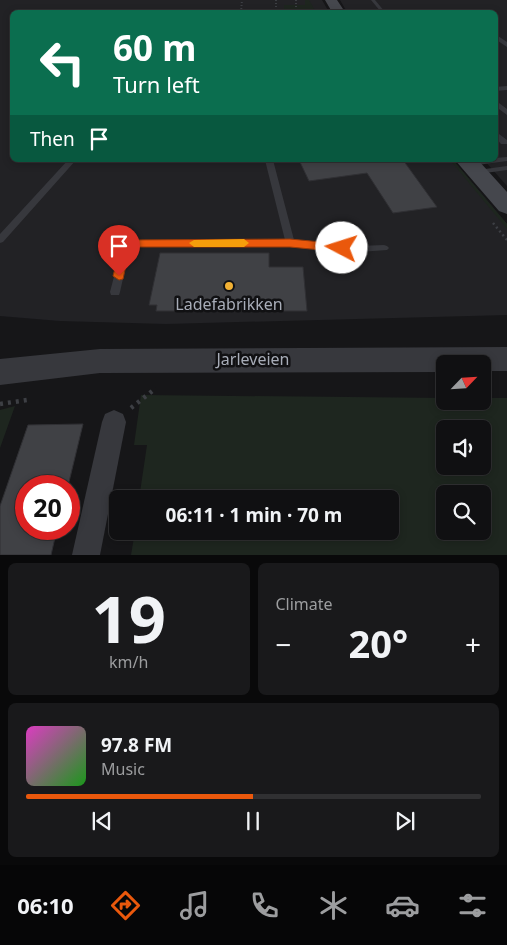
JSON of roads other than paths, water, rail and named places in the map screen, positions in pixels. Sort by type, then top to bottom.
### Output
[{"type":"main road","points":[[471,165],[507,206]]},
{"type":"street","name":"Jarleveien","points":[[0,372],[100,361],[507,359]]},
{"type":"street","points":[[86,555],[114,422]]},
{"type":"lane","points":[[374,0],[382,10]]},
{"type":"lane","points":[[498,136],[504,142]]},
{"type":"lane","points":[[0,240],[70,162]]},
{"type":"lane","points":[[270,162],[290,243]]},
{"type":"lane","points":[[471,165],[489,162]]},
{"type":"lane","points":[[471,165],[507,168]]},
{"type":"lane","points":[[115,292],[126,244],[290,243],[359,249],[384,248]]},
{"type":"place","name":"Ladefabrikken","points":[[229,286]]}]
